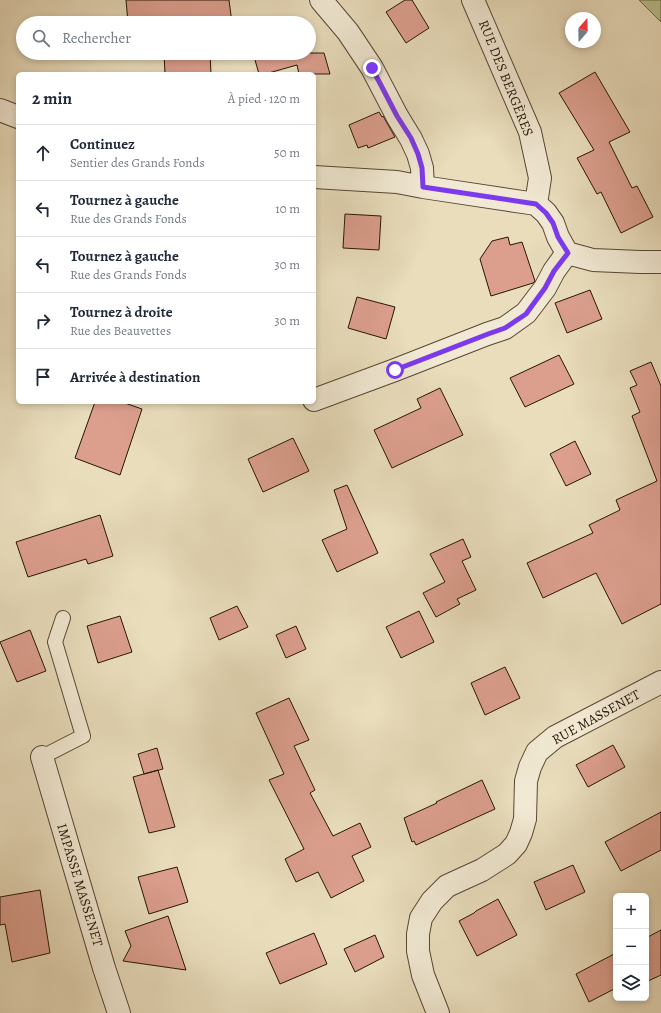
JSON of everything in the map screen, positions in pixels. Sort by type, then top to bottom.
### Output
[{"type":"street","points":[[321,0],[348,32],[372,68],[413,144],[422,168],[423,187]]},
{"type":"street","name":"RUE DES BERGÈRES","points":[[473,0],[530,132],[540,178],[536,204]]},
{"type":"street","points":[[0,110],[16,116]]},
{"type":"street","points":[[316,177],[397,182],[536,204],[546,213],[553,223],[558,237],[568,253],[593,260],[661,262]]},
{"type":"street","points":[[316,399],[505,328],[526,314],[545,288],[554,271],[568,253]]},
{"type":"street","name":"RUE MASSENET","points":[[438,1013],[423,975],[418,950],[418,934],[421,918],[432,901],[447,886],[489,865],[507,854],[516,844],[525,820],[526,781],[530,767],[537,752],[555,737],[661,682]]},
{"type":"street","name":"IMPASSE MASSENET","points":[[42,757],[104,968],[119,1013]]},
{"type":"lane","points":[[42,757],[83,736],[55,642],[63,618]]},
{"type":"green space","points":[[639,0],[661,0],[661,22]]},
{"type":"building","points":[[126,0],[229,0],[231,16],[127,16]]},
{"type":"building","points":[[405,0],[412,0],[429,28],[406,43],[386,12]]},
{"type":"building","points":[[316,53],[324,53],[330,74],[299,72],[297,65],[272,72],[258,72],[255,60],[316,60]]},
{"type":"building","points":[[164,60],[210,60],[211,72],[165,72]]},
{"type":"building","points":[[595,72],[630,132],[609,142],[632,188],[637,186],[653,217],[621,233],[601,192],[597,194],[577,158],[594,150],[559,93]]},
{"type":"building","points":[[379,112],[382,117],[383,116],[395,137],[368,148],[367,145],[358,148],[349,125]]},
{"type":"building","points":[[345,214],[381,216],[379,250],[343,248]]},
{"type":"building","points":[[508,237],[510,245],[522,242],[535,281],[533,283],[491,296],[480,259],[492,241]]},
{"type":"building","points":[[590,290],[602,319],[567,333],[555,303]]},
{"type":"building","points":[[357,297],[395,307],[386,339],[348,328]]},
{"type":"building","points":[[559,355],[574,384],[525,407],[510,378]]},
{"type":"building","points":[[651,362],[661,386],[661,604],[622,624],[596,573],[543,598],[527,563],[593,533],[589,525],[620,510],[616,500],[657,481],[632,416],[640,412],[630,388],[637,385],[630,371]]},
{"type":"building","points":[[440,388],[463,435],[392,468],[374,430],[421,408],[417,399]]},
{"type":"building","points":[[94,404],[128,404],[142,409],[120,475],[75,458]]},
{"type":"building","points":[[293,438],[309,471],[263,492],[248,459]]},
{"type":"building","points":[[575,441],[591,474],[566,486],[550,454]]},
{"type":"building","points":[[347,485],[378,553],[337,572],[322,540],[347,529],[334,490]]},
{"type":"building","points":[[100,515],[113,556],[88,564],[86,559],[28,577],[16,542]]},
{"type":"building","points":[[463,539],[471,557],[462,561],[476,590],[457,599],[460,604],[436,617],[423,593],[445,582],[430,554]]},
{"type":"building","points":[[237,606],[248,627],[219,640],[210,618]]},
{"type":"building","points":[[419,611],[434,642],[401,658],[386,627]]},
{"type":"building","points":[[120,616],[132,652],[98,663],[87,626]]},
{"type":"building","points":[[296,626],[306,649],[286,658],[276,635]]},
{"type":"building","points":[[30,630],[46,671],[17,682],[0,642]]},
{"type":"building","points":[[505,667],[520,698],[485,715],[471,683]]},
{"type":"building","points":[[289,698],[309,740],[294,746],[315,790],[310,793],[333,836],[360,823],[371,847],[352,856],[364,881],[331,898],[318,872],[296,882],[285,859],[304,849],[269,780],[284,774],[256,713]]},
{"type":"building","points":[[613,745],[625,767],[588,787],[576,765]]},
{"type":"building","points":[[157,748],[163,769],[144,774],[138,754]]},
{"type":"building","points":[[158,770],[175,827],[149,833],[133,777]]},
{"type":"building","points":[[482,780],[495,809],[416,845],[414,841],[412,842],[404,818]]},
{"type":"building","points":[[661,812],[661,850],[621,871],[605,842]]},
{"type":"building","points":[[573,865],[585,892],[546,910],[534,882]]},
{"type":"building","points":[[177,867],[188,902],[149,914],[138,877]]},
{"type":"building","points":[[40,890],[50,953],[12,962],[5,924],[0,925],[0,897]]},
{"type":"building","points":[[498,899],[517,935],[477,956],[459,921]]},
{"type":"building","points":[[168,916],[186,970],[123,961],[131,946],[125,931]]},
{"type":"building","points":[[661,930],[661,975],[649,981],[649,965],[649,936]]},
{"type":"building","points":[[314,933],[327,964],[280,984],[266,953]]},
{"type":"building","points":[[375,935],[384,957],[355,972],[344,949]]},
{"type":"building","points":[[613,955],[613,990],[589,1002],[576,974]]},
{"type":"route","points":[[372,68],[397,116],[411,138],[418,154],[422,168],[423,187],[536,204],[546,213],[553,223],[558,237],[568,253],[554,271],[545,288],[526,314],[505,328],[395,370]]}]
